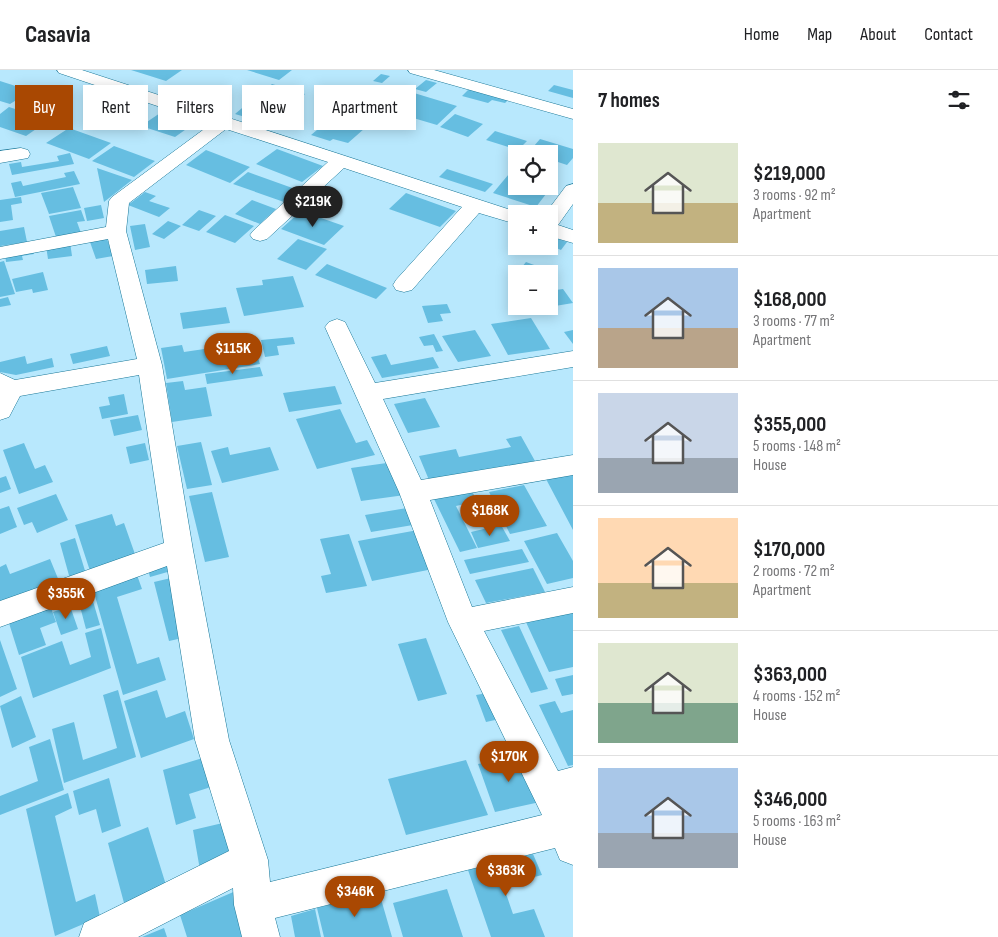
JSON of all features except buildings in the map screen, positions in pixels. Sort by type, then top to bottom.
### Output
[{"type":"street","points":[[65,70],[158,100]]},
{"type":"street","points":[[416,70],[573,114]]},
{"type":"street","points":[[232,125],[508,215]]},
{"type":"street","points":[[213,130],[119,201],[116,231],[150,365],[179,550],[212,740],[250,860],[257,921],[569,838],[561,787],[463,622],[413,492],[337,326]]},
{"type":"street","points":[[0,157],[20,154]]},
{"type":"street","points":[[260,235],[341,160]]},
{"type":"street","points":[[558,211],[573,190]]},
{"type":"street","points":[[404,285],[476,204]]},
{"type":"street","points":[[0,253],[116,231]]},
{"type":"street","points":[[558,232],[573,237]]},
{"type":"street","points":[[368,393],[573,359]]},
{"type":"street","points":[[0,411],[6,385],[150,365]]},
{"type":"street","points":[[413,492],[573,465]]},
{"type":"street","points":[[0,614],[179,550]]},
{"type":"street","points":[[463,622],[573,600]]},
{"type":"street","points":[[98,937],[250,860]]}]
